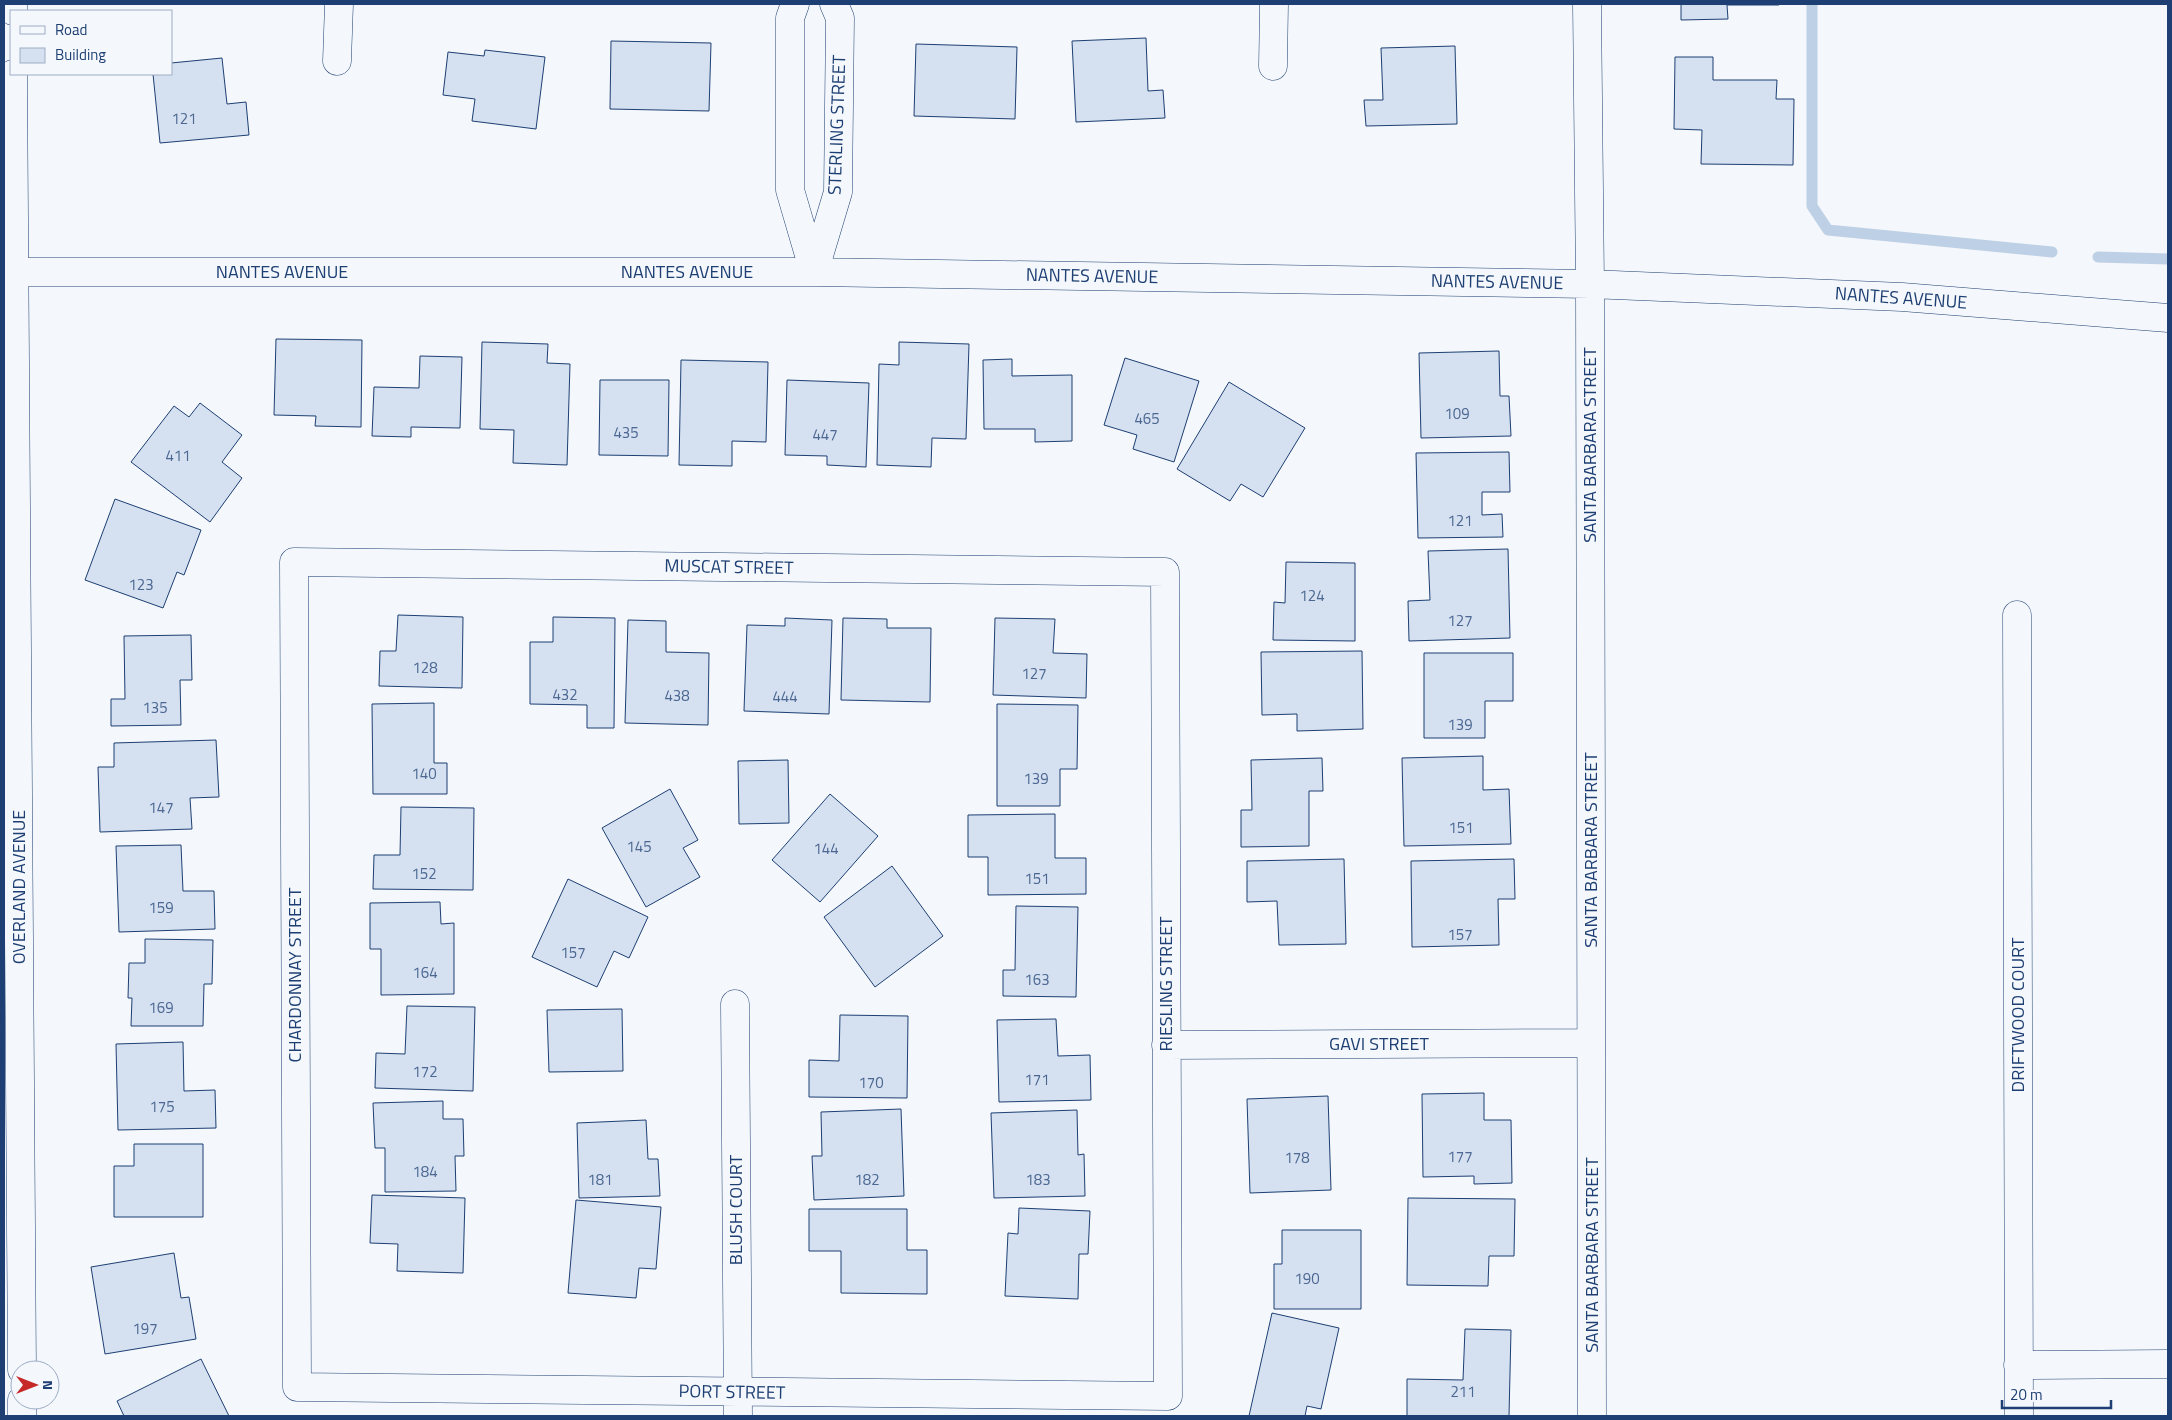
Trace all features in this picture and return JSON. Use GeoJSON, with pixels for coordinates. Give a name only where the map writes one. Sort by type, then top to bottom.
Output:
{"type":"FeatureCollection","features":[{"type":"Feature","properties":{"kind":"street"},"geometry":{"type":"LineString","coordinates":[[337,61],[339,4]]}},
{"type":"Feature","properties":{"kind":"street"},"geometry":{"type":"LineString","coordinates":[[795,4],[790,18],[790,190],[814,272]]}},
{"type":"Feature","properties":{"kind":"street","name":"STERLING STREET"},"geometry":{"type":"LineString","coordinates":[[814,272],[838,192],[840,18],[834,4]]}},
{"type":"Feature","properties":{"kind":"street"},"geometry":{"type":"LineString","coordinates":[[1273,66],[1274,4]]}},
{"type":"Feature","properties":{"kind":"street","name":"SANTA BARBARA STREET"},"geometry":{"type":"LineString","coordinates":[[1587,4],[1590,284],[1592,1416]]}},
{"type":"Feature","properties":{"kind":"street","name":"OVERLAND AVENUE"},"geometry":{"type":"LineString","coordinates":[[13,75],[12,960],[22,1360]]}},
{"type":"Feature","properties":{"kind":"street","name":"NANTES AVENUE"},"geometry":{"type":"LineString","coordinates":[[14,272],[814,272],[1590,284],[1902,297],[2168,318]]}},
{"type":"Feature","properties":{"kind":"street","name":"MUSCAT STREET"},"geometry":{"type":"LineString","coordinates":[[294,562],[1164,572]]}},
{"type":"Feature","properties":{"kind":"street","name":"CHARDONNAY STREET"},"geometry":{"type":"LineString","coordinates":[[294,562],[297,1388]]}},
{"type":"Feature","properties":{"kind":"street","name":"RIESLING STREET"},"geometry":{"type":"LineString","coordinates":[[1164,572],[1168,1396]]}},
{"type":"Feature","properties":{"kind":"street","name":"DRIFTWOOD COURT"},"geometry":{"type":"LineString","coordinates":[[2017,615],[2019,1416]]}},
{"type":"Feature","properties":{"kind":"street","name":"BLUSH COURT"},"geometry":{"type":"LineString","coordinates":[[735,1004],[739,1404]]}},
{"type":"Feature","properties":{"kind":"street","name":"GAVI STREET"},"geometry":{"type":"LineString","coordinates":[[1166,1045],[1591,1043]]}},
{"type":"Feature","properties":{"kind":"street"},"geometry":{"type":"LineString","coordinates":[[2018,1365],[2168,1364]]}},
{"type":"Feature","properties":{"kind":"street","name":"PORT STREET"},"geometry":{"type":"LineString","coordinates":[[297,1388],[739,1404],[1168,1396]]}},
{"type":"Feature","properties":{"kind":"building"},"geometry":{"type":"Polygon","coordinates":[[[1681,4],[1779,5],[1727,5],[1728,19],[1681,20],[1681,4]]]}},
{"type":"Feature","properties":{"kind":"building"},"geometry":{"type":"Polygon","coordinates":[[[1146,38],[1148,91],[1163,90],[1165,118],[1076,122],[1072,41],[1146,38]]]}},
{"type":"Feature","properties":{"kind":"building"},"geometry":{"type":"Polygon","coordinates":[[[611,41],[711,43],[709,111],[610,109],[611,41]]]}},
{"type":"Feature","properties":{"kind":"building"},"geometry":{"type":"Polygon","coordinates":[[[916,44],[1017,47],[1015,119],[914,116],[916,44]]]}},
{"type":"Feature","properties":{"kind":"building"},"geometry":{"type":"Polygon","coordinates":[[[1455,46],[1457,124],[1366,126],[1364,100],[1383,100],[1381,48],[1455,46]]]}},
{"type":"Feature","properties":{"kind":"building"},"geometry":{"type":"Polygon","coordinates":[[[485,50],[545,57],[536,129],[472,121],[475,99],[443,95],[448,52],[484,56],[485,50]]]}},
{"type":"Feature","properties":{"kind":"building"},"geometry":{"type":"Polygon","coordinates":[[[1675,57],[1713,57],[1713,80],[1777,80],[1776,99],[1794,99],[1793,165],[1701,164],[1702,130],[1674,129],[1675,57]]]}},
{"type":"Feature","properties":{"kind":"building"},"geometry":{"type":"Polygon","coordinates":[[[222,58],[227,104],[246,102],[249,135],[160,143],[153,75],[172,75],[172,63],[222,58]]]}},
{"type":"Feature","properties":{"kind":"building"},"geometry":{"type":"Polygon","coordinates":[[[276,339],[362,340],[361,427],[315,426],[316,416],[274,415],[276,339]]]}},
{"type":"Feature","properties":{"kind":"building"},"geometry":{"type":"Polygon","coordinates":[[[482,342],[548,344],[547,363],[570,364],[567,465],[513,463],[514,430],[480,429],[482,342]]]}},
{"type":"Feature","properties":{"kind":"building"},"geometry":{"type":"Polygon","coordinates":[[[899,342],[969,344],[966,439],[932,438],[931,467],[877,465],[879,364],[899,365],[899,342]]]}},
{"type":"Feature","properties":{"kind":"building"},"geometry":{"type":"Polygon","coordinates":[[[1499,351],[1500,396],[1509,396],[1511,436],[1421,438],[1419,353],[1499,351]]]}},
{"type":"Feature","properties":{"kind":"building"},"geometry":{"type":"Polygon","coordinates":[[[420,356],[462,357],[460,428],[411,427],[411,437],[372,436],[374,387],[419,388],[420,356]]]}},
{"type":"Feature","properties":{"kind":"building"},"geometry":{"type":"Polygon","coordinates":[[[1125,358],[1199,381],[1174,462],[1133,449],[1137,435],[1104,425],[1125,358]]]}},
{"type":"Feature","properties":{"kind":"building"},"geometry":{"type":"Polygon","coordinates":[[[1012,359],[1012,376],[1072,375],[1072,441],[1035,442],[1035,429],[984,429],[983,360],[1012,359]]]}},
{"type":"Feature","properties":{"kind":"building"},"geometry":{"type":"Polygon","coordinates":[[[681,360],[768,362],[766,442],[732,441],[732,466],[679,465],[681,360]]]}},
{"type":"Feature","properties":{"kind":"building"},"geometry":{"type":"Polygon","coordinates":[[[600,380],[669,380],[668,456],[599,455],[600,380]]]}},
{"type":"Feature","properties":{"kind":"building"},"geometry":{"type":"Polygon","coordinates":[[[787,380],[869,383],[866,467],[827,465],[827,456],[785,455],[787,380]]]}},
{"type":"Feature","properties":{"kind":"building"},"geometry":{"type":"Polygon","coordinates":[[[1229,382],[1305,428],[1263,497],[1241,484],[1230,501],[1177,469],[1229,382]]]}},
{"type":"Feature","properties":{"kind":"building"},"geometry":{"type":"Polygon","coordinates":[[[200,403],[242,435],[222,462],[242,478],[210,522],[131,462],[174,406],[189,417],[200,403]]]}},
{"type":"Feature","properties":{"kind":"building"},"geometry":{"type":"Polygon","coordinates":[[[1509,452],[1510,492],[1482,492],[1482,515],[1502,514],[1503,537],[1418,538],[1416,453],[1509,452]]]}},
{"type":"Feature","properties":{"kind":"building"},"geometry":{"type":"Polygon","coordinates":[[[115,499],[201,530],[184,575],[177,572],[163,608],[85,580],[115,499]]]}},
{"type":"Feature","properties":{"kind":"building"},"geometry":{"type":"Polygon","coordinates":[[[1508,549],[1510,638],[1409,641],[1408,601],[1430,600],[1428,551],[1508,549]]]}},
{"type":"Feature","properties":{"kind":"building"},"geometry":{"type":"Polygon","coordinates":[[[1286,562],[1355,563],[1355,641],[1273,640],[1274,602],[1285,603],[1286,562]]]}},
{"type":"Feature","properties":{"kind":"building"},"geometry":{"type":"Polygon","coordinates":[[[398,615],[463,617],[462,688],[379,686],[380,651],[396,651],[398,615]]]}},
{"type":"Feature","properties":{"kind":"building"},"geometry":{"type":"Polygon","coordinates":[[[553,617],[615,618],[614,728],[587,728],[587,705],[530,704],[530,642],[553,642],[553,617]]]}},
{"type":"Feature","properties":{"kind":"building"},"geometry":{"type":"Polygon","coordinates":[[[785,618],[832,620],[829,714],[744,711],[747,625],[785,626],[785,618]]]}},
{"type":"Feature","properties":{"kind":"building"},"geometry":{"type":"Polygon","coordinates":[[[843,618],[887,619],[887,628],[931,628],[930,702],[841,700],[843,618]]]}},
{"type":"Feature","properties":{"kind":"building"},"geometry":{"type":"Polygon","coordinates":[[[995,618],[1055,619],[1053,653],[1087,654],[1086,698],[993,695],[995,618]]]}},
{"type":"Feature","properties":{"kind":"building"},"geometry":{"type":"Polygon","coordinates":[[[628,620],[666,621],[666,652],[709,653],[708,725],[625,723],[628,620]]]}},
{"type":"Feature","properties":{"kind":"building"},"geometry":{"type":"Polygon","coordinates":[[[191,635],[192,680],[180,680],[181,725],[111,726],[111,699],[125,699],[124,636],[191,635]]]}},
{"type":"Feature","properties":{"kind":"building"},"geometry":{"type":"Polygon","coordinates":[[[1362,651],[1363,729],[1297,731],[1297,714],[1262,715],[1261,652],[1362,651]]]}},
{"type":"Feature","properties":{"kind":"building"},"geometry":{"type":"Polygon","coordinates":[[[1424,653],[1513,653],[1513,701],[1485,701],[1485,738],[1424,738],[1424,653]]]}},
{"type":"Feature","properties":{"kind":"building"},"geometry":{"type":"Polygon","coordinates":[[[434,703],[434,763],[447,763],[447,794],[373,794],[372,704],[434,703]]]}},
{"type":"Feature","properties":{"kind":"building"},"geometry":{"type":"Polygon","coordinates":[[[997,704],[1078,705],[1077,769],[1060,769],[1060,806],[997,806],[997,704]]]}},
{"type":"Feature","properties":{"kind":"building"},"geometry":{"type":"Polygon","coordinates":[[[216,740],[219,797],[190,798],[192,829],[100,832],[98,767],[114,767],[114,743],[216,740]]]}},
{"type":"Feature","properties":{"kind":"building"},"geometry":{"type":"Polygon","coordinates":[[[1483,756],[1483,790],[1509,789],[1511,844],[1404,846],[1402,758],[1483,756]]]}},
{"type":"Feature","properties":{"kind":"building"},"geometry":{"type":"Polygon","coordinates":[[[1322,758],[1323,791],[1309,791],[1309,846],[1241,847],[1241,810],[1252,810],[1251,760],[1322,758]]]}},
{"type":"Feature","properties":{"kind":"building"},"geometry":{"type":"Polygon","coordinates":[[[788,760],[789,823],[739,824],[738,761],[788,760]]]}},
{"type":"Feature","properties":{"kind":"building"},"geometry":{"type":"Polygon","coordinates":[[[670,789],[698,840],[683,848],[700,877],[646,907],[602,828],[670,789]]]}},
{"type":"Feature","properties":{"kind":"building"},"geometry":{"type":"Polygon","coordinates":[[[830,794],[878,836],[820,902],[772,860],[830,794]]]}},
{"type":"Feature","properties":{"kind":"building"},"geometry":{"type":"Polygon","coordinates":[[[401,807],[474,808],[473,890],[373,889],[374,855],[400,855],[401,807]]]}},
{"type":"Feature","properties":{"kind":"building"},"geometry":{"type":"Polygon","coordinates":[[[1055,814],[1055,858],[1086,858],[1086,894],[988,895],[988,857],[968,857],[968,815],[1055,814]]]}},
{"type":"Feature","properties":{"kind":"building"},"geometry":{"type":"Polygon","coordinates":[[[181,845],[183,891],[214,891],[215,929],[119,932],[116,846],[181,845]]]}},
{"type":"Feature","properties":{"kind":"building"},"geometry":{"type":"Polygon","coordinates":[[[1344,859],[1346,944],[1279,945],[1277,901],[1247,902],[1247,861],[1344,859]]]}},
{"type":"Feature","properties":{"kind":"building"},"geometry":{"type":"Polygon","coordinates":[[[1514,859],[1515,899],[1498,899],[1499,945],[1412,947],[1411,861],[1514,859]]]}},
{"type":"Feature","properties":{"kind":"building"},"geometry":{"type":"Polygon","coordinates":[[[892,866],[943,936],[875,987],[824,917],[892,866]]]}},
{"type":"Feature","properties":{"kind":"building"},"geometry":{"type":"Polygon","coordinates":[[[568,879],[648,917],[629,958],[614,951],[597,987],[532,957],[568,879]]]}},
{"type":"Feature","properties":{"kind":"building"},"geometry":{"type":"Polygon","coordinates":[[[440,902],[441,924],[454,923],[454,994],[381,995],[381,949],[370,949],[370,903],[440,902]]]}},
{"type":"Feature","properties":{"kind":"building"},"geometry":{"type":"Polygon","coordinates":[[[1016,906],[1078,907],[1076,997],[1003,996],[1003,970],[1015,970],[1016,906]]]}},
{"type":"Feature","properties":{"kind":"building"},"geometry":{"type":"Polygon","coordinates":[[[145,939],[213,940],[212,984],[204,984],[203,1026],[131,1026],[132,998],[128,998],[129,963],[145,963],[145,939]]]}},
{"type":"Feature","properties":{"kind":"building"},"geometry":{"type":"Polygon","coordinates":[[[407,1006],[475,1007],[473,1091],[375,1088],[376,1053],[405,1054],[407,1006]]]}},
{"type":"Feature","properties":{"kind":"building"},"geometry":{"type":"Polygon","coordinates":[[[622,1009],[623,1071],[549,1072],[547,1010],[622,1009]]]}},
{"type":"Feature","properties":{"kind":"building"},"geometry":{"type":"Polygon","coordinates":[[[840,1015],[908,1016],[907,1098],[809,1097],[809,1060],[839,1061],[840,1015]]]}},
{"type":"Feature","properties":{"kind":"building"},"geometry":{"type":"Polygon","coordinates":[[[1056,1019],[1058,1056],[1090,1055],[1091,1100],[999,1102],[997,1020],[1056,1019]]]}},
{"type":"Feature","properties":{"kind":"building"},"geometry":{"type":"Polygon","coordinates":[[[183,1042],[184,1091],[215,1090],[216,1128],[118,1130],[116,1044],[183,1042]]]}},
{"type":"Feature","properties":{"kind":"building"},"geometry":{"type":"Polygon","coordinates":[[[1484,1093],[1484,1120],[1511,1120],[1512,1183],[1474,1184],[1474,1176],[1423,1177],[1422,1094],[1484,1093]]]}},
{"type":"Feature","properties":{"kind":"building"},"geometry":{"type":"Polygon","coordinates":[[[1328,1096],[1331,1190],[1250,1193],[1247,1099],[1328,1096]]]}},
{"type":"Feature","properties":{"kind":"building"},"geometry":{"type":"Polygon","coordinates":[[[443,1101],[443,1119],[463,1119],[464,1156],[455,1156],[456,1191],[385,1192],[385,1148],[375,1148],[373,1103],[443,1101]]]}},
{"type":"Feature","properties":{"kind":"building"},"geometry":{"type":"Polygon","coordinates":[[[901,1109],[904,1196],[814,1200],[812,1156],[822,1156],[821,1112],[901,1109]]]}},
{"type":"Feature","properties":{"kind":"building"},"geometry":{"type":"Polygon","coordinates":[[[1077,1110],[1078,1155],[1084,1154],[1085,1196],[994,1198],[991,1113],[1077,1110]]]}},
{"type":"Feature","properties":{"kind":"building"},"geometry":{"type":"Polygon","coordinates":[[[646,1120],[648,1159],[658,1159],[660,1196],[579,1198],[577,1123],[646,1120]]]}},
{"type":"Feature","properties":{"kind":"building"},"geometry":{"type":"Polygon","coordinates":[[[134,1144],[203,1144],[203,1217],[114,1217],[114,1166],[134,1166],[134,1144]]]}},
{"type":"Feature","properties":{"kind":"building"},"geometry":{"type":"Polygon","coordinates":[[[372,1195],[465,1198],[463,1273],[397,1271],[398,1244],[370,1243],[372,1195]]]}},
{"type":"Feature","properties":{"kind":"building"},"geometry":{"type":"Polygon","coordinates":[[[1408,1198],[1515,1199],[1514,1256],[1489,1256],[1488,1286],[1407,1285],[1408,1198]]]}},
{"type":"Feature","properties":{"kind":"building"},"geometry":{"type":"Polygon","coordinates":[[[576,1200],[661,1207],[656,1269],[639,1268],[636,1298],[568,1293],[576,1200]]]}},
{"type":"Feature","properties":{"kind":"building"},"geometry":{"type":"Polygon","coordinates":[[[1019,1208],[1090,1211],[1088,1254],[1079,1254],[1078,1299],[1005,1296],[1008,1233],[1018,1234],[1019,1208]]]}},
{"type":"Feature","properties":{"kind":"building"},"geometry":{"type":"Polygon","coordinates":[[[809,1209],[907,1209],[907,1250],[927,1250],[927,1294],[841,1293],[841,1251],[809,1251],[809,1209]]]}},
{"type":"Feature","properties":{"kind":"building"},"geometry":{"type":"Polygon","coordinates":[[[1282,1230],[1361,1230],[1361,1309],[1274,1309],[1274,1264],[1282,1264],[1282,1230]]]}},
{"type":"Feature","properties":{"kind":"building"},"geometry":{"type":"Polygon","coordinates":[[[174,1253],[181,1298],[189,1297],[196,1339],[105,1354],[91,1267],[174,1253]]]}},
{"type":"Feature","properties":{"kind":"building"},"geometry":{"type":"Polygon","coordinates":[[[1272,1313],[1339,1328],[1321,1409],[1307,1406],[1305,1416],[1249,1416],[1272,1313]]]}},
{"type":"Feature","properties":{"kind":"building"},"geometry":{"type":"Polygon","coordinates":[[[1465,1329],[1511,1330],[1509,1416],[1407,1416],[1407,1379],[1463,1380],[1465,1329]]]}},
{"type":"Feature","properties":{"kind":"building"},"geometry":{"type":"Polygon","coordinates":[[[201,1359],[229,1416],[124,1416],[117,1401],[201,1359]]]}},
{"type":"Feature","properties":{"kind":"waterway"},"geometry":{"type":"LineString","coordinates":[[1812,4],[1812,206],[1828,230],[2052,252]]}},
{"type":"Feature","properties":{"kind":"waterway"},"geometry":{"type":"LineString","coordinates":[[2098,257],[2168,259]]}}]}
